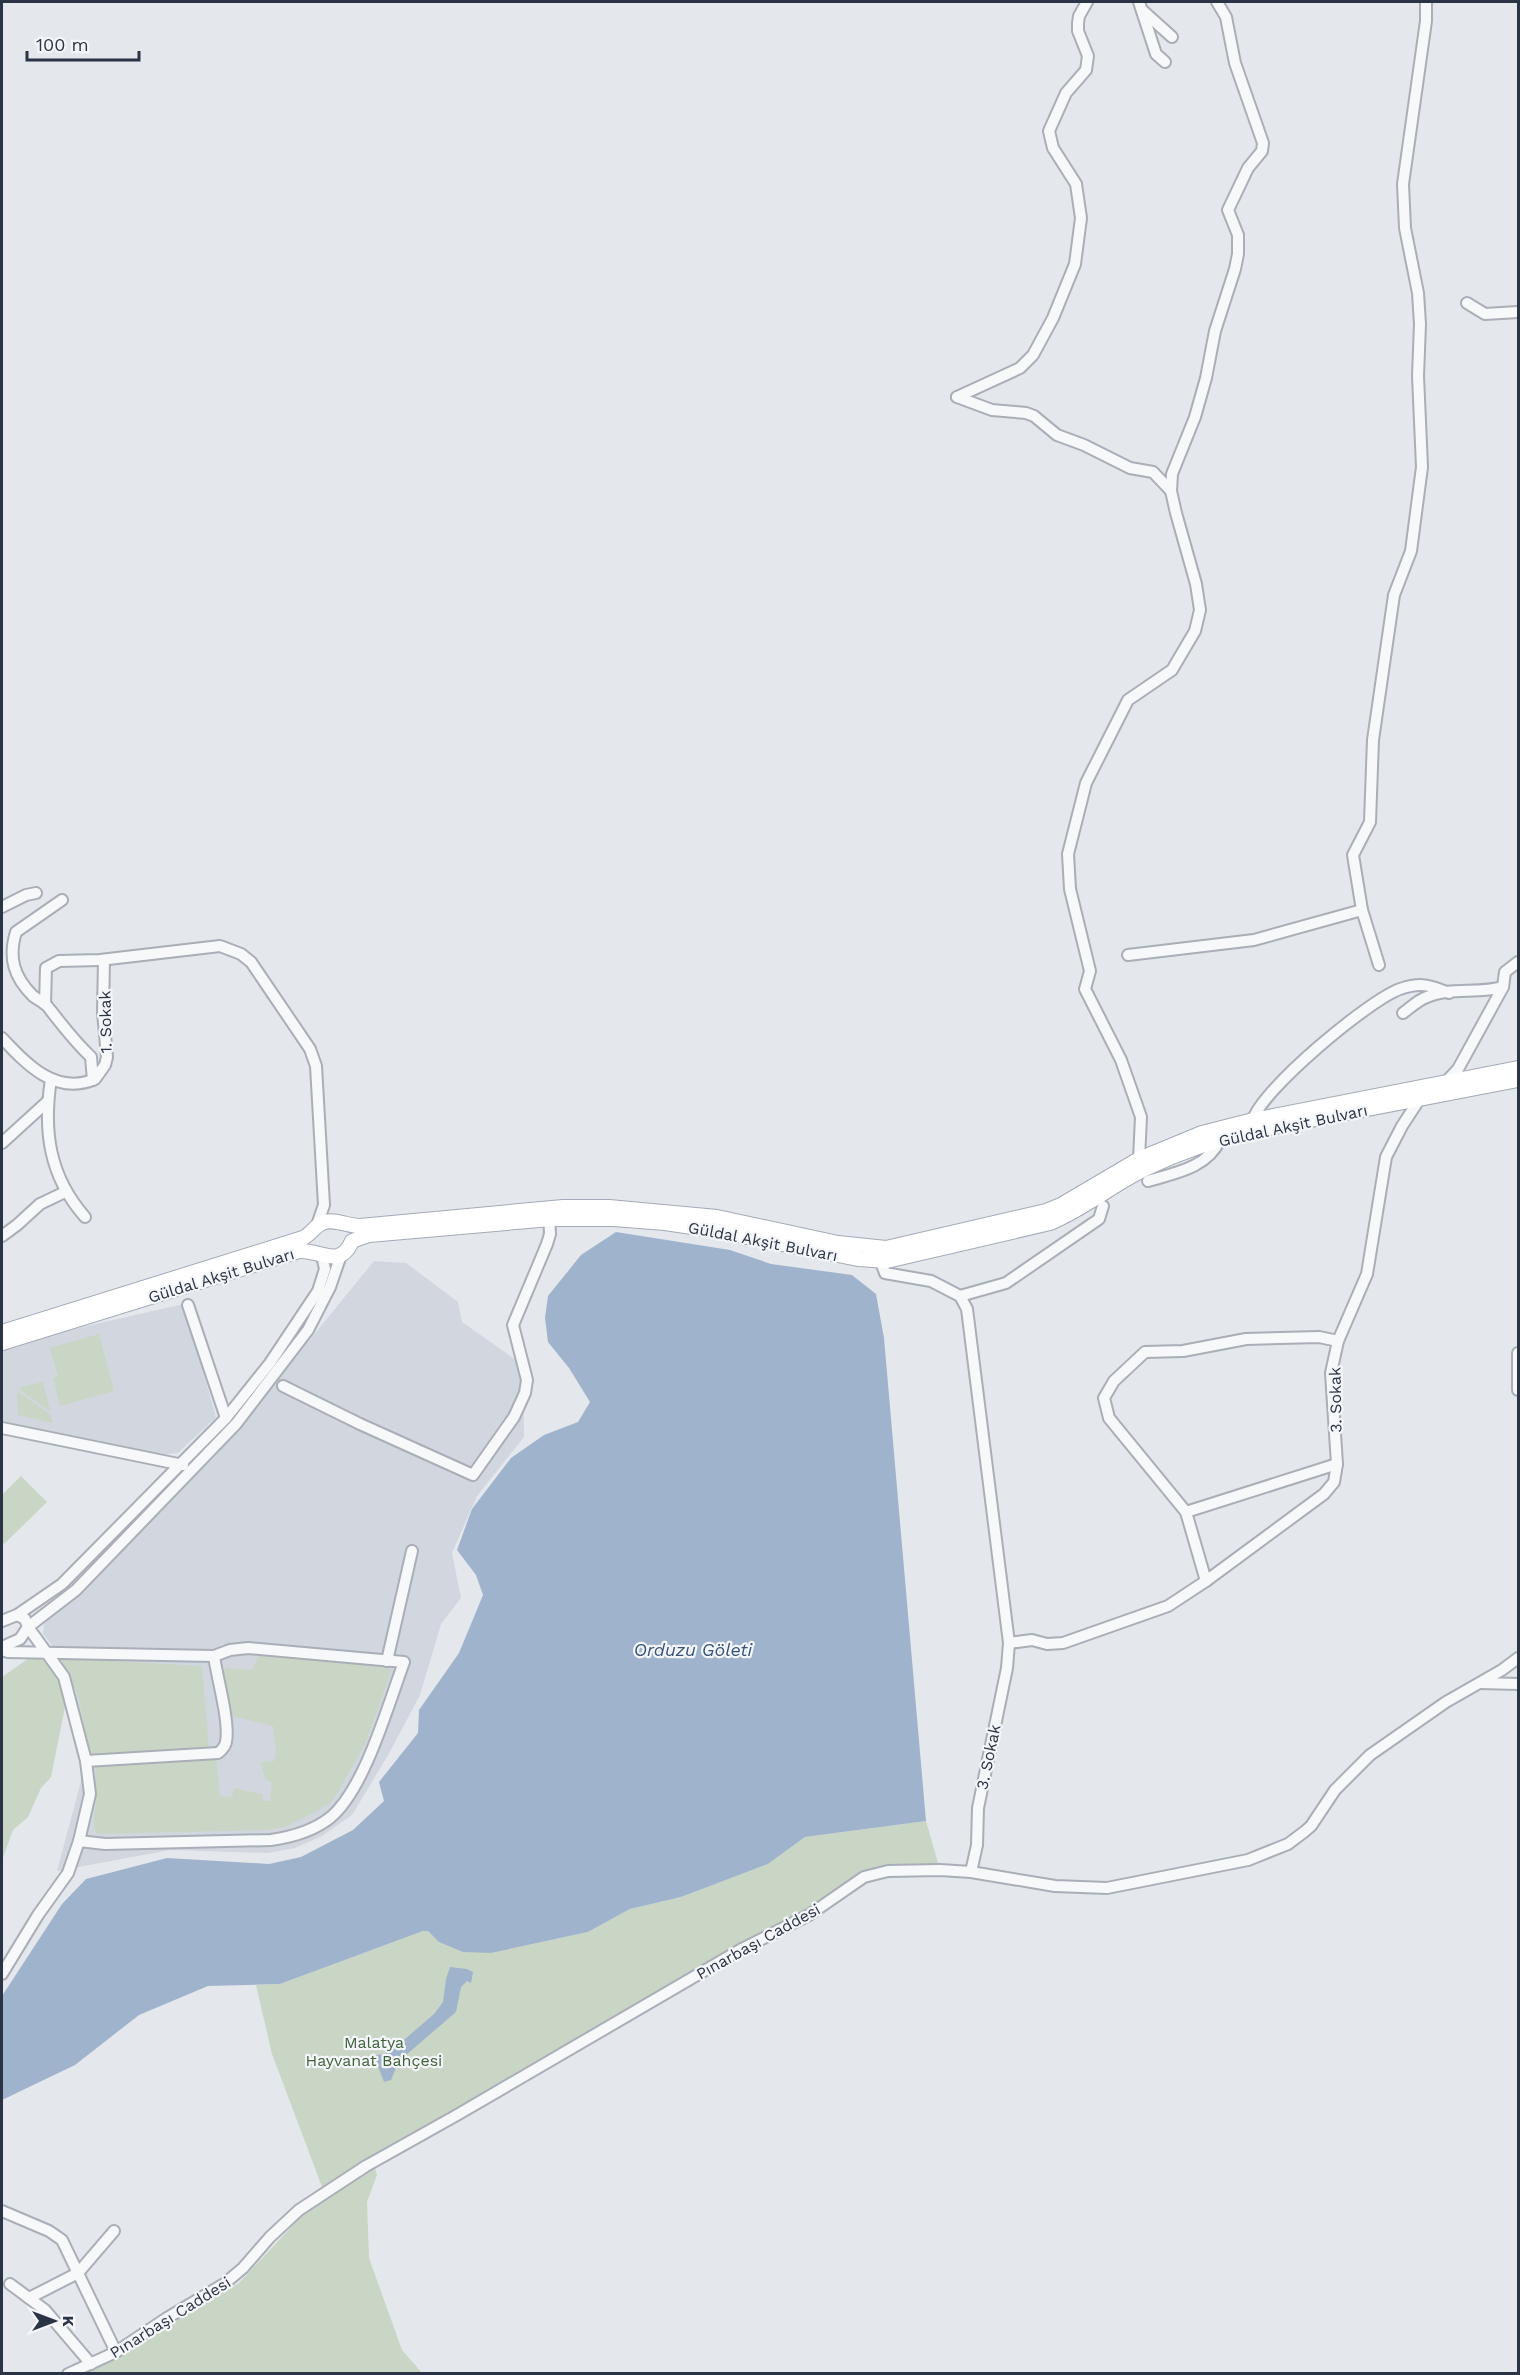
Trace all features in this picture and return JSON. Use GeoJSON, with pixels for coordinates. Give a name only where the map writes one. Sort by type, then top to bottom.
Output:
{"type":"FeatureCollection","features":[{"type":"Feature","properties":{"kind":"main road","name":"Güldal Akşit Bulvarı"},"geometry":{"type":"LineString","coordinates":[[2,1332],[292,1241],[330,1221],[344,1224],[550,1213],[664,1222],[858,1259],[878,1254],[887,1261],[1050,1223],[1068,1216],[1202,1133],[1253,1120],[1518,1068]]}},
{"type":"Feature","properties":{"kind":"main road","name":"Güldal Akşit Bulvarı"},"geometry":{"type":"LineString","coordinates":[[1143,1170],[1220,1140],[1254,1131],[1518,1080]]}},
{"type":"Feature","properties":{"kind":"main road","name":"Güldal Akşit Bulvarı"},"geometry":{"type":"LineString","coordinates":[[352,1241],[369,1235],[550,1213]]}},
{"type":"Feature","properties":{"kind":"main road"},"geometry":{"type":"LineString","coordinates":[[341,1255],[352,1241]]}},
{"type":"Feature","properties":{"kind":"main road","name":"Güldal Akşit Bulvarı"},"geometry":{"type":"LineString","coordinates":[[2,1343],[299,1251],[329,1258],[341,1255]]}},
{"type":"Feature","properties":{"kind":"street"},"geometry":{"type":"LineString","coordinates":[[1087,2],[1079,16],[1078,23],[1078,31],[1088,56],[1086,70],[1066,93],[1049,131],[1053,148],[1076,184],[1081,218],[1075,264],[1053,318],[1033,355],[1013,372],[957,397],[992,410],[1026,413],[1034,416],[1057,435],[1084,445],[1130,468],[1153,472],[1171,491]]}},
{"type":"Feature","properties":{"kind":"street"},"geometry":{"type":"LineString","coordinates":[[1143,1170],[1141,1117],[1122,1060],[1084,989],[1090,971],[1070,890],[1068,854],[1086,783],[1128,700],[1172,670],[1195,631],[1200,610],[1197,590],[1171,491],[1172,474],[1195,417],[1206,378],[1215,331],[1237,262],[1238,236],[1228,210],[1248,168],[1262,151],[1263,143],[1235,63],[1226,17],[1217,2]]}},
{"type":"Feature","properties":{"kind":"street"},"geometry":{"type":"LineString","coordinates":[[1379,965],[1362,910],[1353,855],[1370,822],[1373,740],[1394,595],[1411,551],[1422,467],[1418,376],[1420,324],[1418,293],[1406,228],[1403,184],[1426,21],[1426,2]]}},
{"type":"Feature","properties":{"kind":"street"},"geometry":{"type":"LineString","coordinates":[[1139,5],[1172,37]]}},
{"type":"Feature","properties":{"kind":"street"},"geometry":{"type":"LineString","coordinates":[[1139,5],[1156,54],[1165,62]]}},
{"type":"Feature","properties":{"kind":"street"},"geometry":{"type":"LineString","coordinates":[[1467,303],[1485,314],[1518,312]]}},
{"type":"Feature","properties":{"kind":"street"},"geometry":{"type":"LineString","coordinates":[[2,907],[26,895],[36,893]]}},
{"type":"Feature","properties":{"kind":"street"},"geometry":{"type":"LineString","coordinates":[[2,1038],[21,1058],[51,1079],[71,1085],[93,1080],[91,1057],[71,1040],[45,1004],[34,997],[14,970],[11,959],[16,932],[62,900]]}},
{"type":"Feature","properties":{"kind":"street"},"geometry":{"type":"LineString","coordinates":[[1128,955],[1254,940],[1362,910]]}},
{"type":"Feature","properties":{"kind":"street"},"geometry":{"type":"LineString","coordinates":[[2,1621],[17,1615],[62,1584],[226,1418],[270,1363],[318,1291],[325,1269],[319,1254],[315,1229],[324,1205],[316,1066],[310,1049],[251,962],[241,954],[220,946],[104,960],[59,961],[46,968],[45,1004]]}},
{"type":"Feature","properties":{"kind":"street","name":"1. Sokak"},"geometry":{"type":"LineString","coordinates":[[93,1080],[105,1065],[106,1056],[103,1012],[104,960]]}},
{"type":"Feature","properties":{"kind":"street","name":"3. Sokak"},"geometry":{"type":"LineString","coordinates":[[1009,1643],[1032,1640],[1055,1644],[1071,1641],[1168,1606],[1206,1581],[1324,1494],[1334,1482],[1338,1464],[1331,1373],[1338,1341],[1367,1274],[1386,1157],[1419,1100],[1445,1083],[1458,1068],[1503,987],[1505,972],[1518,962]]}},
{"type":"Feature","properties":{"kind":"street"},"geometry":{"type":"LineString","coordinates":[[1253,1120],[1256,1110],[1291,1072],[1363,1011],[1399,990],[1426,984],[1449,993]]}},
{"type":"Feature","properties":{"kind":"street"},"geometry":{"type":"LineString","coordinates":[[1403,1013],[1427,996],[1487,992],[1503,987]]}},
{"type":"Feature","properties":{"kind":"street"},"geometry":{"type":"LineString","coordinates":[[51,1079],[47,1102],[48,1136],[65,1191],[85,1217]]}},
{"type":"Feature","properties":{"kind":"street"},"geometry":{"type":"LineString","coordinates":[[2,1143],[47,1102]]}},
{"type":"Feature","properties":{"kind":"street"},"geometry":{"type":"LineString","coordinates":[[2,1236],[40,1204],[65,1191]]}},
{"type":"Feature","properties":{"kind":"street"},"geometry":{"type":"LineString","coordinates":[[324,1205],[330,1214],[344,1224],[352,1241]]}},
{"type":"Feature","properties":{"kind":"street"},"geometry":{"type":"LineString","coordinates":[[878,1254],[885,1273],[931,1281],[960,1296],[1006,1283],[1099,1219],[1102,1206]]}},
{"type":"Feature","properties":{"kind":"street"},"geometry":{"type":"LineString","coordinates":[[284,1386],[360,1424],[473,1475],[514,1417],[525,1393],[527,1380],[513,1325],[547,1244],[550,1213]]}},
{"type":"Feature","properties":{"kind":"street"},"geometry":{"type":"LineString","coordinates":[[2,1649],[20,1639],[28,1627],[76,1590],[236,1425],[308,1330],[330,1287],[341,1255]]}},
{"type":"Feature","properties":{"kind":"street","name":"3. Sokak"},"geometry":{"type":"LineString","coordinates":[[960,1296],[967,1309],[1009,1643],[1007,1668],[978,1808],[977,1845],[971,1872]]}},
{"type":"Feature","properties":{"kind":"street"},"geometry":{"type":"LineString","coordinates":[[188,1305],[226,1418]]}},
{"type":"Feature","properties":{"kind":"street"},"geometry":{"type":"LineString","coordinates":[[1206,1581],[1186,1512],[1109,1418],[1104,1398],[1114,1381],[1145,1352],[1183,1351],[1246,1339],[1319,1336],[1338,1341]]}},
{"type":"Feature","properties":{"kind":"street"},"geometry":{"type":"LineString","coordinates":[[1518,1353],[1518,1390]]}},
{"type":"Feature","properties":{"kind":"street"},"geometry":{"type":"LineString","coordinates":[[2,1428],[196,1468]]}},
{"type":"Feature","properties":{"kind":"street"},"geometry":{"type":"LineString","coordinates":[[1186,1512],[1338,1464]]}},
{"type":"Feature","properties":{"kind":"street"},"geometry":{"type":"LineString","coordinates":[[387,1661],[412,1551]]}},
{"type":"Feature","properties":{"kind":"street"},"geometry":{"type":"LineString","coordinates":[[2,1974],[38,1915],[68,1873],[80,1841],[90,1794],[86,1761],[67,1685],[25,1619],[17,1615]]}},
{"type":"Feature","properties":{"kind":"street"},"geometry":{"type":"LineString","coordinates":[[2,1649],[8,1652],[49,1654],[214,1656],[230,1650],[248,1648],[404,1662],[370,1752],[353,1788],[340,1809],[320,1825],[271,1840],[105,1844],[80,1841]]}},
{"type":"Feature","properties":{"kind":"street"},"geometry":{"type":"LineString","coordinates":[[86,1761],[218,1753],[223,1749],[226,1743],[226,1728],[214,1656]]}},
{"type":"Feature","properties":{"kind":"street","name":"Pınarbaşı Caddesi"},"geometry":{"type":"LineString","coordinates":[[68,2373],[116,2352],[229,2281],[285,2222],[326,2191],[740,1950],[809,1915],[855,1881],[888,1872],[940,1870],[971,1872],[1055,1886],[1107,1888],[1248,1860],[1288,1844],[1311,1826],[1335,1790],[1370,1755],[1446,1702],[1518,1658]]}},
{"type":"Feature","properties":{"kind":"street"},"geometry":{"type":"LineString","coordinates":[[1479,1683],[1518,1684]]}},
{"type":"Feature","properties":{"kind":"street"},"geometry":{"type":"LineString","coordinates":[[2,2211],[55,2234],[65,2245],[116,2352]]}},
{"type":"Feature","properties":{"kind":"street"},"geometry":{"type":"LineString","coordinates":[[29,2298],[78,2273],[114,2231]]}},
{"type":"Feature","properties":{"kind":"street"},"geometry":{"type":"LineString","coordinates":[[10,2284],[45,2310],[91,2364]]}},
{"type":"Feature","properties":{"kind":"shaded area"},"geometry":{"type":"Polygon","coordinates":[[[374,1261],[406,1263],[458,1302],[462,1322],[523,1365],[524,1437],[477,1496],[452,1553],[461,1598],[441,1624],[420,1695],[387,1757],[352,1815],[322,1836],[295,1848],[268,1853],[170,1850],[57,1871],[83,1774],[74,1673],[43,1634],[44,1624],[215,1456],[374,1261]]]}},
{"type":"Feature","properties":{"kind":"shaded area"},"geometry":{"type":"Polygon","coordinates":[[[184,1304],[216,1417],[178,1453],[159,1455],[2,1421],[2,1345],[184,1304]]]}},
{"type":"Feature","properties":{"kind":"green space"},"geometry":{"type":"Polygon","coordinates":[[[99,1334],[114,1391],[60,1406],[53,1378],[58,1376],[50,1348],[99,1334]]]}},
{"type":"Feature","properties":{"kind":"green space"},"geometry":{"type":"Polygon","coordinates":[[[43,1382],[50,1411],[20,1390],[20,1387],[43,1382]]]}},
{"type":"Feature","properties":{"kind":"green space"},"geometry":{"type":"Polygon","coordinates":[[[18,1392],[50,1414],[53,1423],[18,1415],[18,1392]]]}},
{"type":"Feature","properties":{"kind":"green space"},"geometry":{"type":"Polygon","coordinates":[[[21,1476],[47,1502],[4,1544],[2,1541],[2,1495],[21,1476]]]}},
{"type":"Feature","properties":{"kind":"green space"},"geometry":{"type":"Polygon","coordinates":[[[260,1653],[336,1659],[392,1669],[366,1742],[330,1803],[287,1826],[268,1830],[97,1834],[94,1829],[96,1768],[110,1760],[216,1758],[220,1796],[232,1797],[234,1788],[262,1794],[263,1801],[270,1801],[272,1783],[265,1779],[261,1762],[274,1761],[276,1753],[273,1726],[232,1716],[225,1708],[219,1682],[226,1668],[252,1670],[260,1653]]]}},
{"type":"Feature","properties":{"kind":"green space"},"geometry":{"type":"Polygon","coordinates":[[[32,1656],[43,1660],[54,1670],[61,1680],[66,1702],[51,1777],[41,1788],[28,1817],[13,1830],[2,1860],[2,1677],[32,1656]]]}},
{"type":"Feature","properties":{"kind":"green space"},"geometry":{"type":"Polygon","coordinates":[[[60,1658],[202,1666],[209,1749],[90,1755],[79,1699],[60,1658]]]}},
{"type":"Feature","properties":{"kind":"green space","name":"Malatya Hayvanat Bahçesi"},"geometry":{"type":"Polygon","coordinates":[[[926,1821],[940,1870],[873,1874],[829,1902],[324,2192],[272,2054],[256,1985],[280,1984],[423,1931],[428,1931],[439,1942],[491,1953],[588,1932],[630,1909],[681,1897],[768,1864],[805,1837],[926,1821]]]}},
{"type":"Feature","properties":{"kind":"green space"},"geometry":{"type":"Polygon","coordinates":[[[375,2168],[377,2175],[367,2202],[369,2258],[402,2350],[422,2373],[80,2374],[107,2362],[239,2283],[308,2209],[375,2168]]]}},
{"type":"Feature","properties":{"kind":"water","name":"Orduzu Göleti"},"geometry":{"type":"Polygon","coordinates":[[[616,1232],[730,1250],[771,1264],[852,1275],[876,1294],[884,1338],[926,1821],[805,1837],[768,1864],[681,1897],[630,1909],[588,1932],[491,1953],[463,1952],[439,1942],[428,1931],[423,1931],[280,1984],[208,1986],[139,2015],[75,2065],[2,2100],[2,1996],[62,1904],[86,1879],[167,1858],[269,1864],[301,1857],[353,1830],[384,1801],[379,1782],[418,1733],[419,1710],[459,1653],[483,1595],[476,1575],[457,1550],[472,1509],[511,1458],[544,1435],[578,1422],[590,1402],[569,1368],[548,1342],[545,1318],[548,1296],[581,1255],[616,1232]]]}},
{"type":"Feature","properties":{"kind":"water"},"geometry":{"type":"Polygon","coordinates":[[[450,1967],[473,1972],[471,1983],[467,1981],[461,1987],[456,2012],[399,2061],[391,2080],[384,2082],[374,2056],[390,2052],[434,2014],[443,2002],[450,1967]]]}}]}
